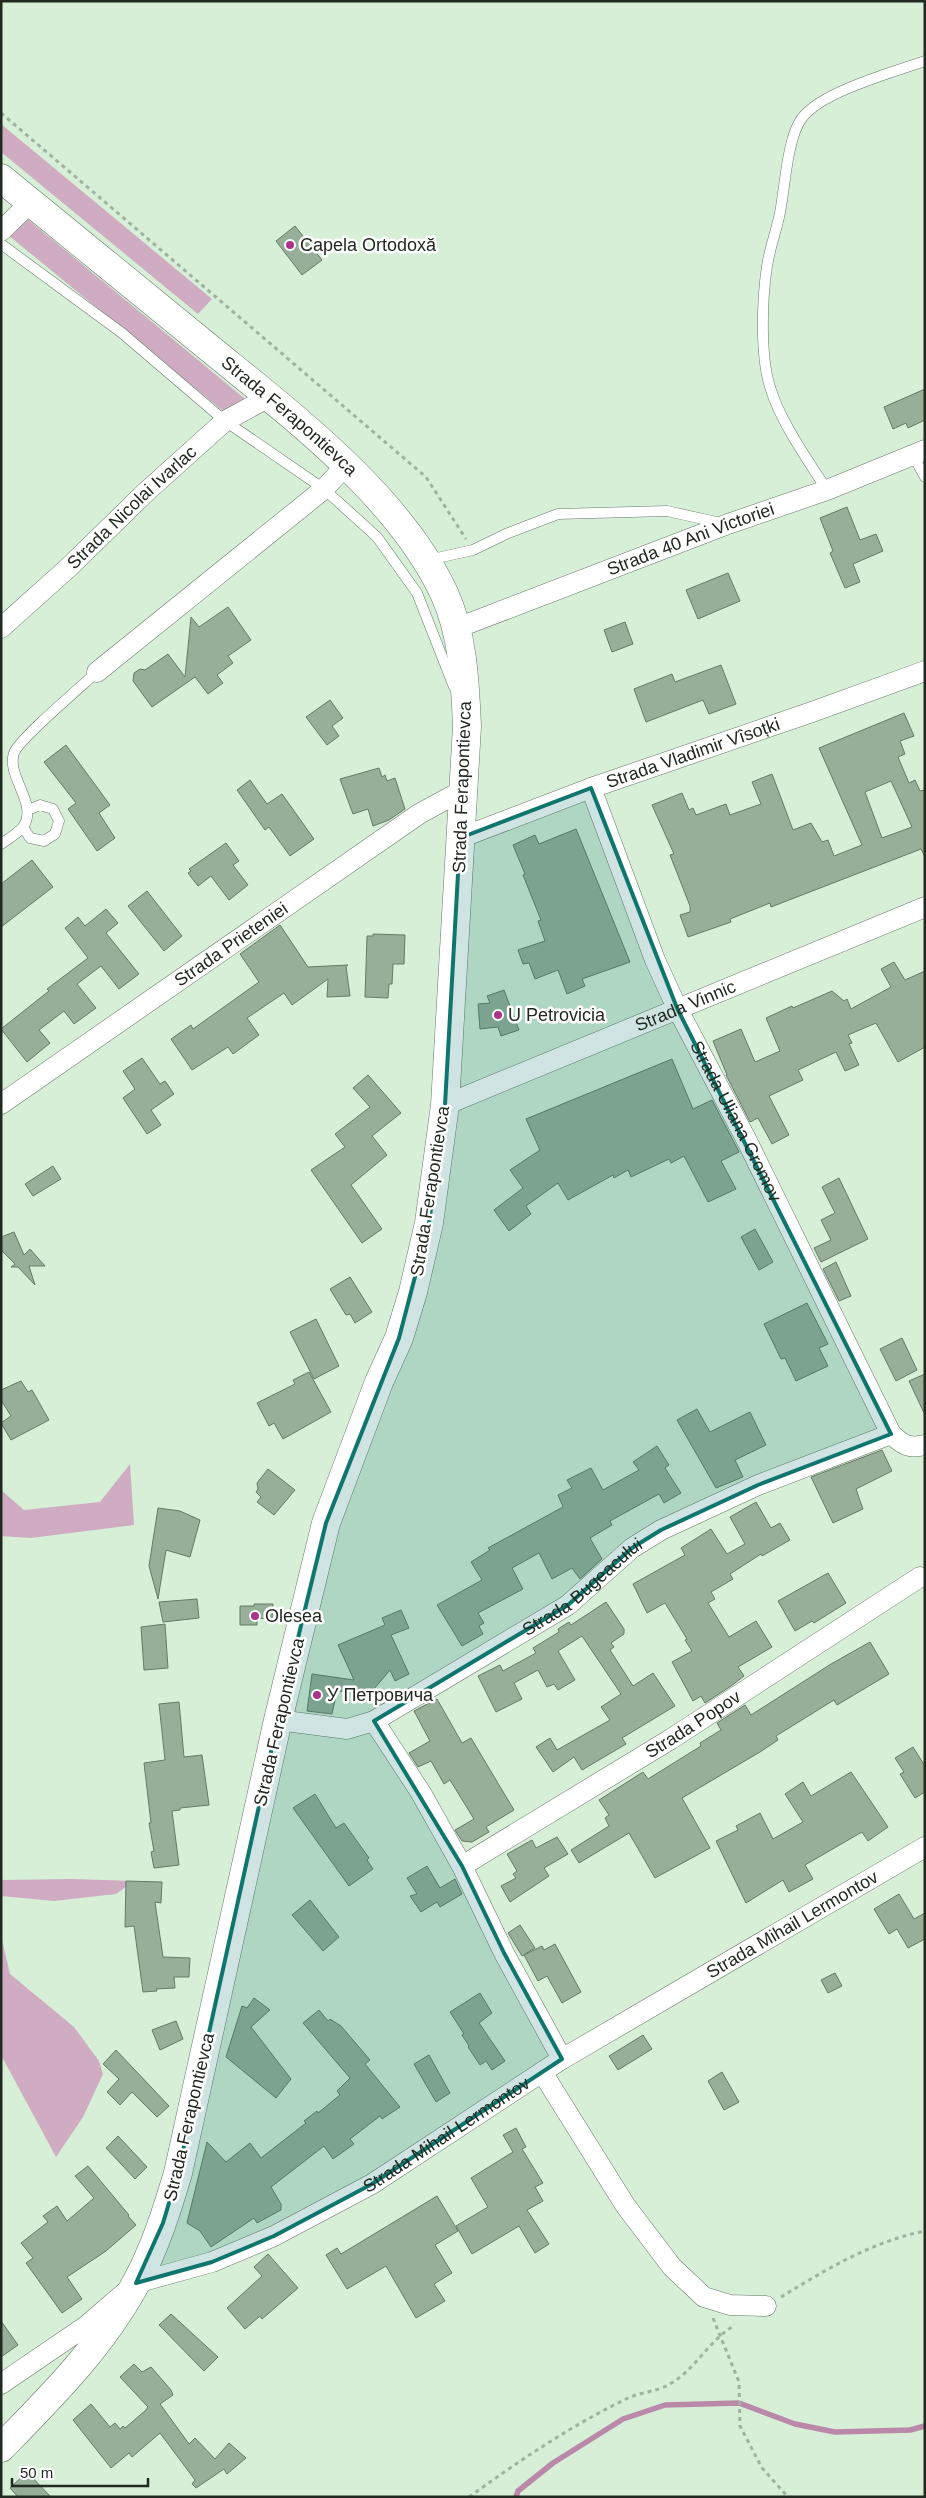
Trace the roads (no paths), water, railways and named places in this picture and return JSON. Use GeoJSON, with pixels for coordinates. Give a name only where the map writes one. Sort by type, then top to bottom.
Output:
{"type":"FeatureCollection","features":[{"type":"Feature","properties":{"kind":"main road","name":"Strada Ferapontievca"},"geometry":{"type":"LineString","coordinates":[[1,178],[269,397],[346,465],[384,505],[427,561],[444,594],[458,628],[466,688],[465,789],[460,838],[445,1104],[429,1223],[413,1292],[399,1338],[379,1382],[326,1523],[278,1720],[178,2173],[163,2223],[136,2283]]}},
{"type":"Feature","properties":{"kind":"main road"},"geometry":{"type":"LineString","coordinates":[[1,2448],[54,2394],[89,2354],[136,2283]]}},
{"type":"Feature","properties":{"kind":"street"},"geometry":{"type":"LineString","coordinates":[[1,231],[30,202]]}},
{"type":"Feature","properties":{"kind":"street","name":"Strada Nicolai Ivarlac"},"geometry":{"type":"LineString","coordinates":[[1,628],[225,421],[269,397]]}},
{"type":"Feature","properties":{"kind":"street","name":"Strada 40 Ani Victoriei"},"geometry":{"type":"LineString","coordinates":[[458,628],[728,524],[827,490],[919,452]]}},
{"type":"Feature","properties":{"kind":"street"},"geometry":{"type":"LineString","coordinates":[[97,672],[324,489],[346,465]]}},
{"type":"Feature","properties":{"kind":"street","name":"Strada Vladimir Vîsoțki"},"geometry":{"type":"LineString","coordinates":[[460,838],[591,788],[925,671]]}},
{"type":"Feature","properties":{"kind":"street","name":"Strada Uliana Gromov"},"geometry":{"type":"LineString","coordinates":[[591,788],[655,960],[677,1008],[896,1439]]}},
{"type":"Feature","properties":{"kind":"street","name":"Strada Prieteniei"},"geometry":{"type":"LineString","coordinates":[[1,1104],[419,814],[465,789]]}},
{"type":"Feature","properties":{"kind":"street","name":"Strada Vinnic"},"geometry":{"type":"LineString","coordinates":[[445,1104],[925,907]]}},
{"type":"Feature","properties":{"kind":"street","name":"Strada Bugeacului"},"geometry":{"type":"LineString","coordinates":[[278,1720],[347,1729],[374,1721],[568,1605],[632,1548],[661,1530],[758,1486],[896,1439],[912,1448],[925,1445]]}},
{"type":"Feature","properties":{"kind":"street","name":"Strada Popov"},"geometry":{"type":"LineString","coordinates":[[462,1866],[671,1739],[920,1578]]}},
{"type":"Feature","properties":{"kind":"street"},"geometry":{"type":"LineString","coordinates":[[374,1721],[421,1793],[462,1866],[504,1953],[562,2059]]}},
{"type":"Feature","properties":{"kind":"street","name":"Strada Mihail Lermontov"},"geometry":{"type":"LineString","coordinates":[[136,2283],[212,2262],[274,2236],[372,2184],[562,2059],[925,1847]]}},
{"type":"Feature","properties":{"kind":"street"},"geometry":{"type":"LineString","coordinates":[[542,2072],[624,2205],[672,2267],[704,2297],[730,2305],[766,2306]]}},
{"type":"Feature","properties":{"kind":"street","name":"Strada Ferapontievca"},"geometry":{"type":"LineString","coordinates":[[1,2384],[86,2326],[136,2283]]}},
{"type":"Feature","properties":{"kind":"lane"},"geometry":{"type":"LineString","coordinates":[[827,490],[795,440],[770,387],[762,327],[767,265],[780,210],[789,157],[801,118],[830,96],[925,61]]}},
{"type":"Feature","properties":{"kind":"lane"},"geometry":{"type":"LineString","coordinates":[[1,244],[122,333],[225,421],[324,489],[377,537],[417,593],[444,657],[467,726]]}},
{"type":"Feature","properties":{"kind":"lane"},"geometry":{"type":"LineString","coordinates":[[919,452],[925,477]]}},
{"type":"Feature","properties":{"kind":"lane"},"geometry":{"type":"LineString","coordinates":[[427,561],[473,550],[506,534],[558,514],[667,511],[728,524]]}},
{"type":"Feature","properties":{"kind":"lane"},"geometry":{"type":"LineString","coordinates":[[1,844],[23,827],[28,810],[13,764],[14,752],[24,739],[97,672]]}},
{"type":"Feature","properties":{"kind":"lane"},"geometry":{"type":"LineString","coordinates":[[23,827],[30,838],[44,841],[55,834],[59,821],[53,809],[40,805],[28,810]]}},
{"type":"Feature","properties":{"kind":"waterway"},"geometry":{"type":"LineString","coordinates":[[516,2497],[518,2491],[553,2463],[623,2419],[665,2405],[739,2403],[795,2424],[835,2432],[910,2430],[925,2426]]}},
{"type":"Feature","properties":{"kind":"place","name":"Capela Ortodoxă"},"geometry":{"type":"Point","coordinates":[290,245]}},
{"type":"Feature","properties":{"kind":"place","name":"U Petrovicia"},"geometry":{"type":"Point","coordinates":[498,1015]}},
{"type":"Feature","properties":{"kind":"place","name":"Olesea"},"geometry":{"type":"Point","coordinates":[255,1616]}},
{"type":"Feature","properties":{"kind":"place","name":"У Петровича"},"geometry":{"type":"Point","coordinates":[317,1695]}}]}
